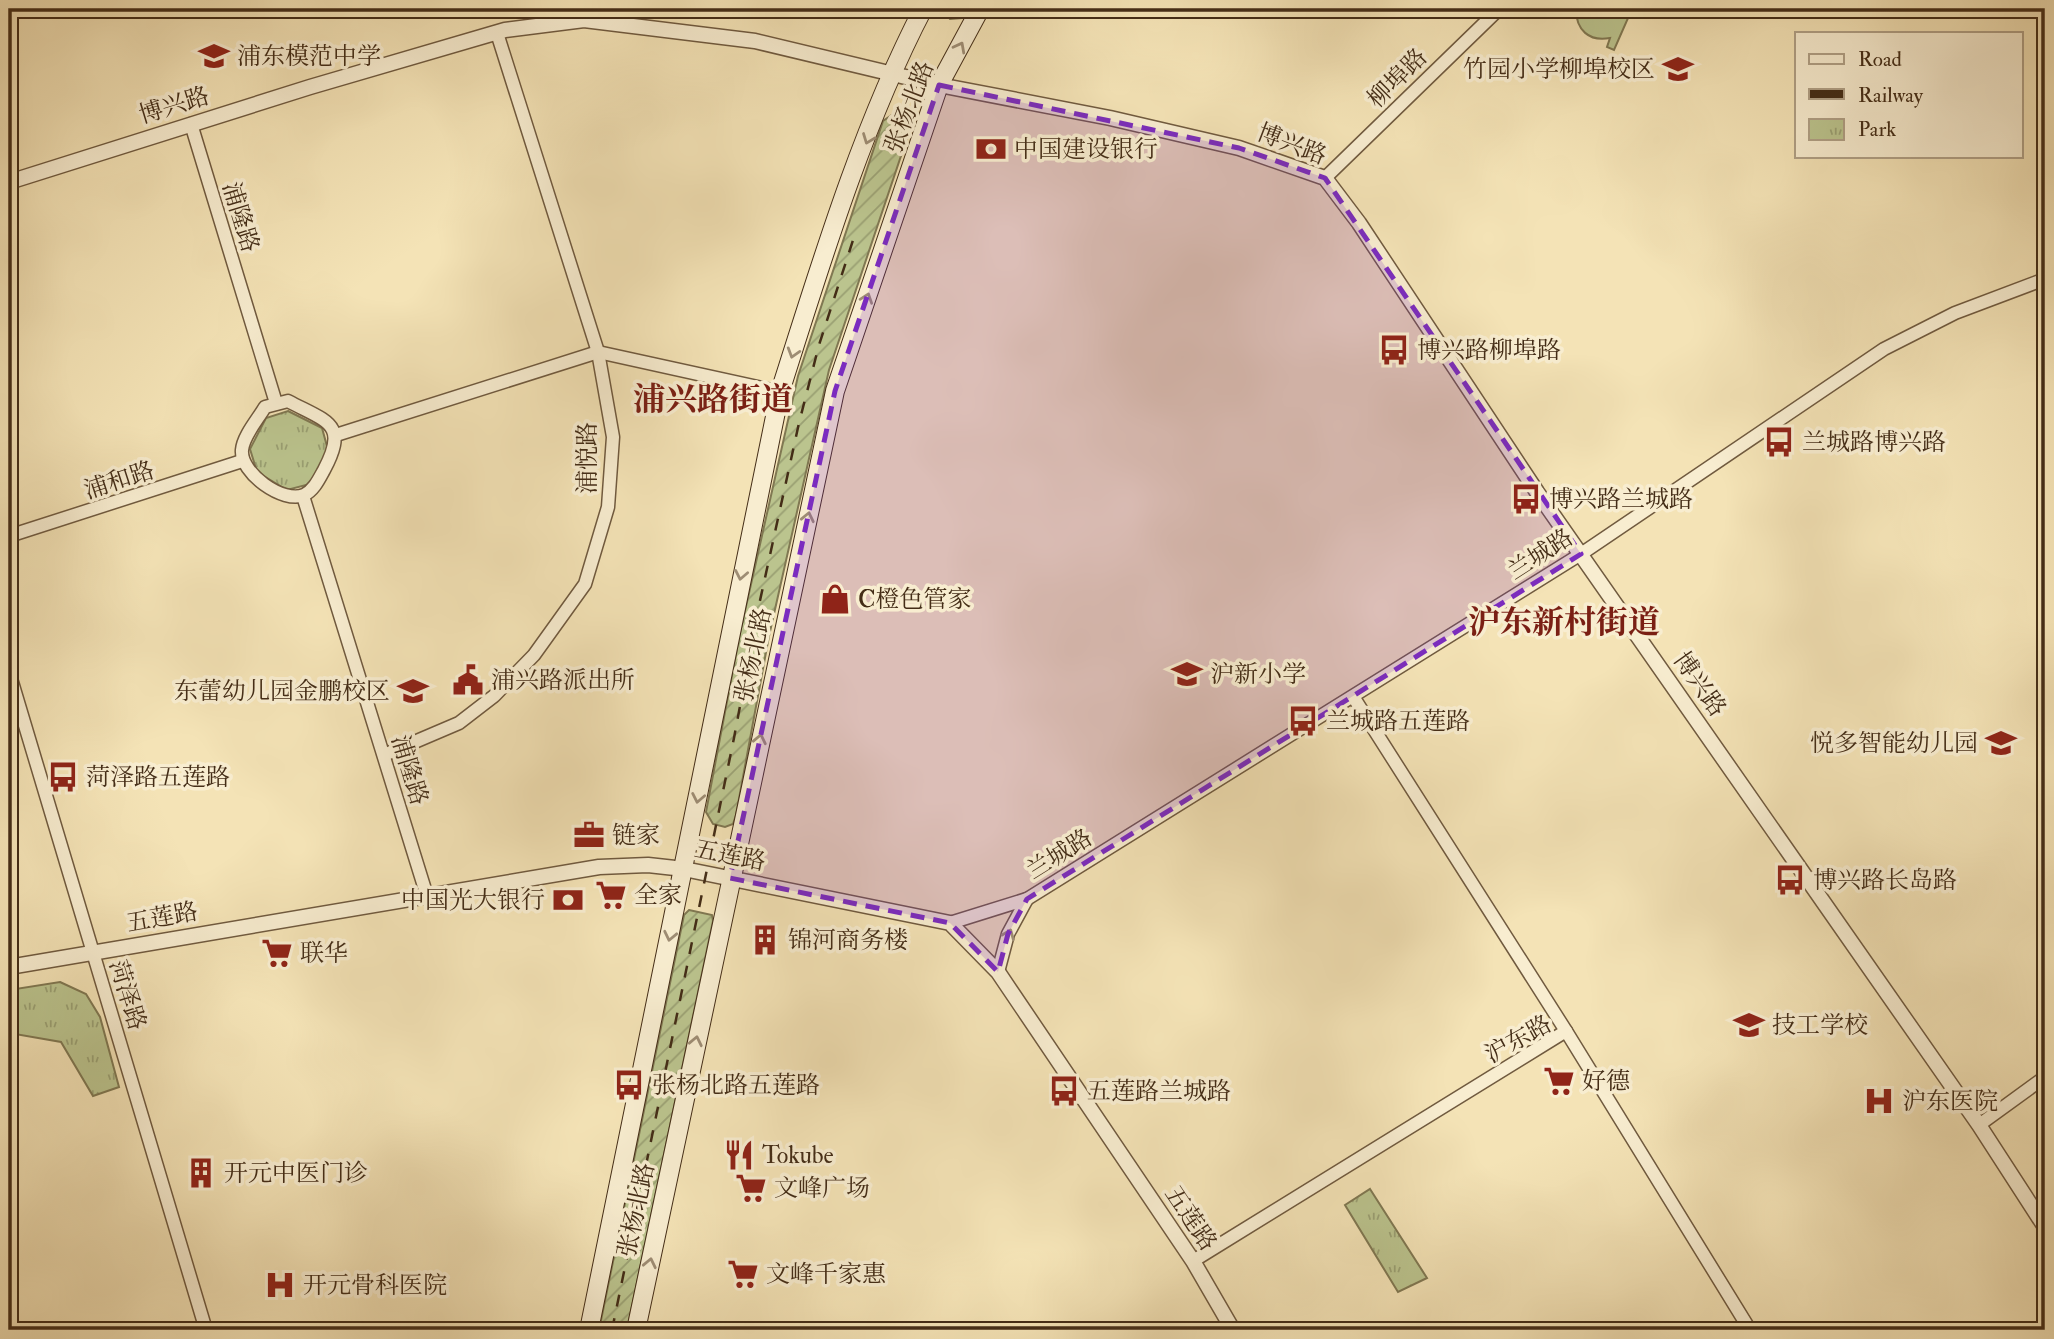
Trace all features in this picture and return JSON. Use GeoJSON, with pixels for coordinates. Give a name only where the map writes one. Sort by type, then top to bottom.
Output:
{"type":"FeatureCollection","features":[{"type":"Feature","properties":{"kind":"main road","name":"张杨北路"},"geometry":{"type":"LineString","coordinates":[[589,1330],[684,869],[750,528],[780,392],[820,265],[892,75],[923,9]]}},
{"type":"Feature","properties":{"kind":"main road","name":"张杨北路"},"geometry":{"type":"LineString","coordinates":[[636,1330],[835,391],[940,85],[980,9]]}},
{"type":"Feature","properties":{"kind":"street","name":"柳埠路"},"geometry":{"type":"LineString","coordinates":[[1325,178],[1499,9]]}},
{"type":"Feature","properties":{"kind":"street","name":"博兴路"},"geometry":{"type":"LineString","coordinates":[[9,182],[191,124],[497,33],[582,15],[755,41],[892,75],[1110,118],[1239,148],[1325,178],[1359,223],[1581,554],[1979,1125],[2045,1227]]}},
{"type":"Feature","properties":{"kind":"street","name":"浦悦路"},"geometry":{"type":"LineString","coordinates":[[384,755],[459,723],[494,696],[534,655],[584,584],[608,507],[613,438],[598,352],[497,33]]}},
{"type":"Feature","properties":{"kind":"street","name":"浦隆路"},"geometry":{"type":"LineString","coordinates":[[191,124],[276,403]]}},
{"type":"Feature","properties":{"kind":"street","name":"兰城路"},"geometry":{"type":"LineString","coordinates":[[950,923],[1027,899],[1354,698],[1581,554],[1884,349],[1955,313],[2045,279]]}},
{"type":"Feature","properties":{"kind":"street"},"geometry":{"type":"LineString","coordinates":[[336,435],[598,352],[780,392]]}},
{"type":"Feature","properties":{"kind":"street"},"geometry":{"type":"LineString","coordinates":[[288,401],[328,423],[336,435],[334,450],[315,486],[303,496],[286,496],[250,474],[242,461],[242,446],[265,407],[276,403],[288,401]]}},
{"type":"Feature","properties":{"kind":"street","name":"浦和路"},"geometry":{"type":"LineString","coordinates":[[9,536],[242,461]]}},
{"type":"Feature","properties":{"kind":"street","name":"浦隆路"},"geometry":{"type":"LineString","coordinates":[[303,496],[427,896]]}},
{"type":"Feature","properties":{"kind":"street","name":"菏泽路"},"geometry":{"type":"LineString","coordinates":[[9,672],[206,1330]]}},
{"type":"Feature","properties":{"kind":"street"},"geometry":{"type":"LineString","coordinates":[[1354,698],[1566,1031]]}},
{"type":"Feature","properties":{"kind":"street","name":"五莲路"},"geometry":{"type":"LineString","coordinates":[[9,967],[599,867],[648,865],[684,869],[950,923],[998,972],[1193,1261],[1233,1330]]}},
{"type":"Feature","properties":{"kind":"street","name":"兰城路"},"geometry":{"type":"LineString","coordinates":[[998,972],[1008,934],[1027,899]]}},
{"type":"Feature","properties":{"kind":"street","name":"沪东路"},"geometry":{"type":"LineString","coordinates":[[1193,1261],[1566,1031],[1750,1330]]}},
{"type":"Feature","properties":{"kind":"street"},"geometry":{"type":"LineString","coordinates":[[1979,1125],[2045,1077]]}},
{"type":"Feature","properties":{"kind":"highlighted area"},"geometry":{"type":"Polygon","coordinates":[[[939,85],[1239,148],[1325,178],[1581,554],[1027,899],[1008,934],[998,972],[950,923],[730,878],[835,391],[939,85]]]}},
{"type":"Feature","properties":{"kind":"green space"},"geometry":{"type":"Polygon","coordinates":[[[942,9],[971,9],[962,18],[950,19],[942,9]]]}},
{"type":"Feature","properties":{"kind":"green space"},"geometry":{"type":"Polygon","coordinates":[[[1576,9],[1632,9],[1614,50],[1607,47],[1610,38],[1596,38],[1585,33],[1578,23],[1576,9]]]}},
{"type":"Feature","properties":{"kind":"green space"},"geometry":{"type":"Polygon","coordinates":[[[895,113],[906,118],[907,138],[829,370],[769,636],[736,815],[733,824],[725,827],[713,824],[706,812],[740,633],[798,376],[883,121],[895,113]]]}},
{"type":"Feature","properties":{"kind":"green space"},"geometry":{"type":"Polygon","coordinates":[[[288,411],[322,428],[328,450],[310,484],[287,490],[257,472],[250,449],[266,418],[288,411]]]}},
{"type":"Feature","properties":{"kind":"green space"},"geometry":{"type":"Polygon","coordinates":[[[689,910],[712,915],[713,921],[627,1330],[599,1330],[684,915],[689,910]]]}},
{"type":"Feature","properties":{"kind":"green space"},"geometry":{"type":"Polygon","coordinates":[[[60,982],[86,994],[100,1017],[119,1087],[93,1096],[61,1042],[9,1033],[9,990],[60,982]]]}},
{"type":"Feature","properties":{"kind":"green space"},"geometry":{"type":"Polygon","coordinates":[[[1370,1189],[1427,1278],[1398,1292],[1345,1205],[1370,1189]]]}},
{"type":"Feature","properties":{"kind":"railway"},"geometry":{"type":"LineString","coordinates":[[612,1330],[759,605],[799,423],[819,345],[856,231]]}},
{"type":"Feature","properties":{"kind":"place","name":"浦东模范中学"},"geometry":{"type":"Point","coordinates":[214,56]}},
{"type":"Feature","properties":{"kind":"place","name":"竹园小学柳埠校区"},"geometry":{"type":"Point","coordinates":[1678,69]}},
{"type":"Feature","properties":{"kind":"place","name":"中国建设银行"},"geometry":{"type":"Point","coordinates":[991,149]}},
{"type":"Feature","properties":{"kind":"place","name":"博兴路柳埠路"},"geometry":{"type":"Point","coordinates":[1394,350]}},
{"type":"Feature","properties":{"kind":"place","name":"兰城路博兴路"},"geometry":{"type":"Point","coordinates":[1779,442]}},
{"type":"Feature","properties":{"kind":"place","name":"博兴路兰城路"},"geometry":{"type":"Point","coordinates":[1526,499]}},
{"type":"Feature","properties":{"kind":"place","name":"C橙色管家"},"geometry":{"type":"Point","coordinates":[835,599]}},
{"type":"Feature","properties":{"kind":"place","name":"沪新小学"},"geometry":{"type":"Point","coordinates":[1187,674]}},
{"type":"Feature","properties":{"kind":"place","name":"浦兴路派出所"},"geometry":{"type":"Point","coordinates":[468,680]}},
{"type":"Feature","properties":{"kind":"place","name":"东蕾幼儿园金鹏校区"},"geometry":{"type":"Point","coordinates":[413,691]}},
{"type":"Feature","properties":{"kind":"place","name":"兰城路五莲路"},"geometry":{"type":"Point","coordinates":[1303,721]}},
{"type":"Feature","properties":{"kind":"place","name":"悦多智能幼儿园"},"geometry":{"type":"Point","coordinates":[2001,743]}},
{"type":"Feature","properties":{"kind":"place","name":"菏泽路五莲路"},"geometry":{"type":"Point","coordinates":[63,777]}},
{"type":"Feature","properties":{"kind":"place","name":"链家"},"geometry":{"type":"Point","coordinates":[589,835]}},
{"type":"Feature","properties":{"kind":"place","name":"博兴路长岛路"},"geometry":{"type":"Point","coordinates":[1790,880]}},
{"type":"Feature","properties":{"kind":"place","name":"全家"},"geometry":{"type":"Point","coordinates":[611,895]}},
{"type":"Feature","properties":{"kind":"place","name":"中国光大银行"},"geometry":{"type":"Point","coordinates":[568,900]}},
{"type":"Feature","properties":{"kind":"place","name":"锦河商务楼"},"geometry":{"type":"Point","coordinates":[765,940]}},
{"type":"Feature","properties":{"kind":"place","name":"联华"},"geometry":{"type":"Point","coordinates":[277,953]}},
{"type":"Feature","properties":{"kind":"place","name":"技工学校"},"geometry":{"type":"Point","coordinates":[1749,1025]}},
{"type":"Feature","properties":{"kind":"place","name":"好德"},"geometry":{"type":"Point","coordinates":[1559,1081]}},
{"type":"Feature","properties":{"kind":"place","name":"张杨北路五莲路"},"geometry":{"type":"Point","coordinates":[629,1085]}},
{"type":"Feature","properties":{"kind":"place","name":"五莲路兰城路"},"geometry":{"type":"Point","coordinates":[1064,1091]}},
{"type":"Feature","properties":{"kind":"place","name":"沪东医院"},"geometry":{"type":"Point","coordinates":[1879,1101]}},
{"type":"Feature","properties":{"kind":"place","name":"Tokube"},"geometry":{"type":"Point","coordinates":[739,1155]}},
{"type":"Feature","properties":{"kind":"place","name":"开元中医门诊"},"geometry":{"type":"Point","coordinates":[201,1173]}},
{"type":"Feature","properties":{"kind":"place","name":"文峰广场"},"geometry":{"type":"Point","coordinates":[751,1188]}},
{"type":"Feature","properties":{"kind":"place","name":"文峰千家惠"},"geometry":{"type":"Point","coordinates":[743,1274]}},
{"type":"Feature","properties":{"kind":"place","name":"开元骨科医院"},"geometry":{"type":"Point","coordinates":[280,1285]}},
{"type":"Feature","properties":{"kind":"district","name":"浦兴路街道"},"geometry":{"type":"Point","coordinates":[713,399]}},
{"type":"Feature","properties":{"kind":"district","name":"沪东新村街道"},"geometry":{"type":"Point","coordinates":[1564,622]}}]}
